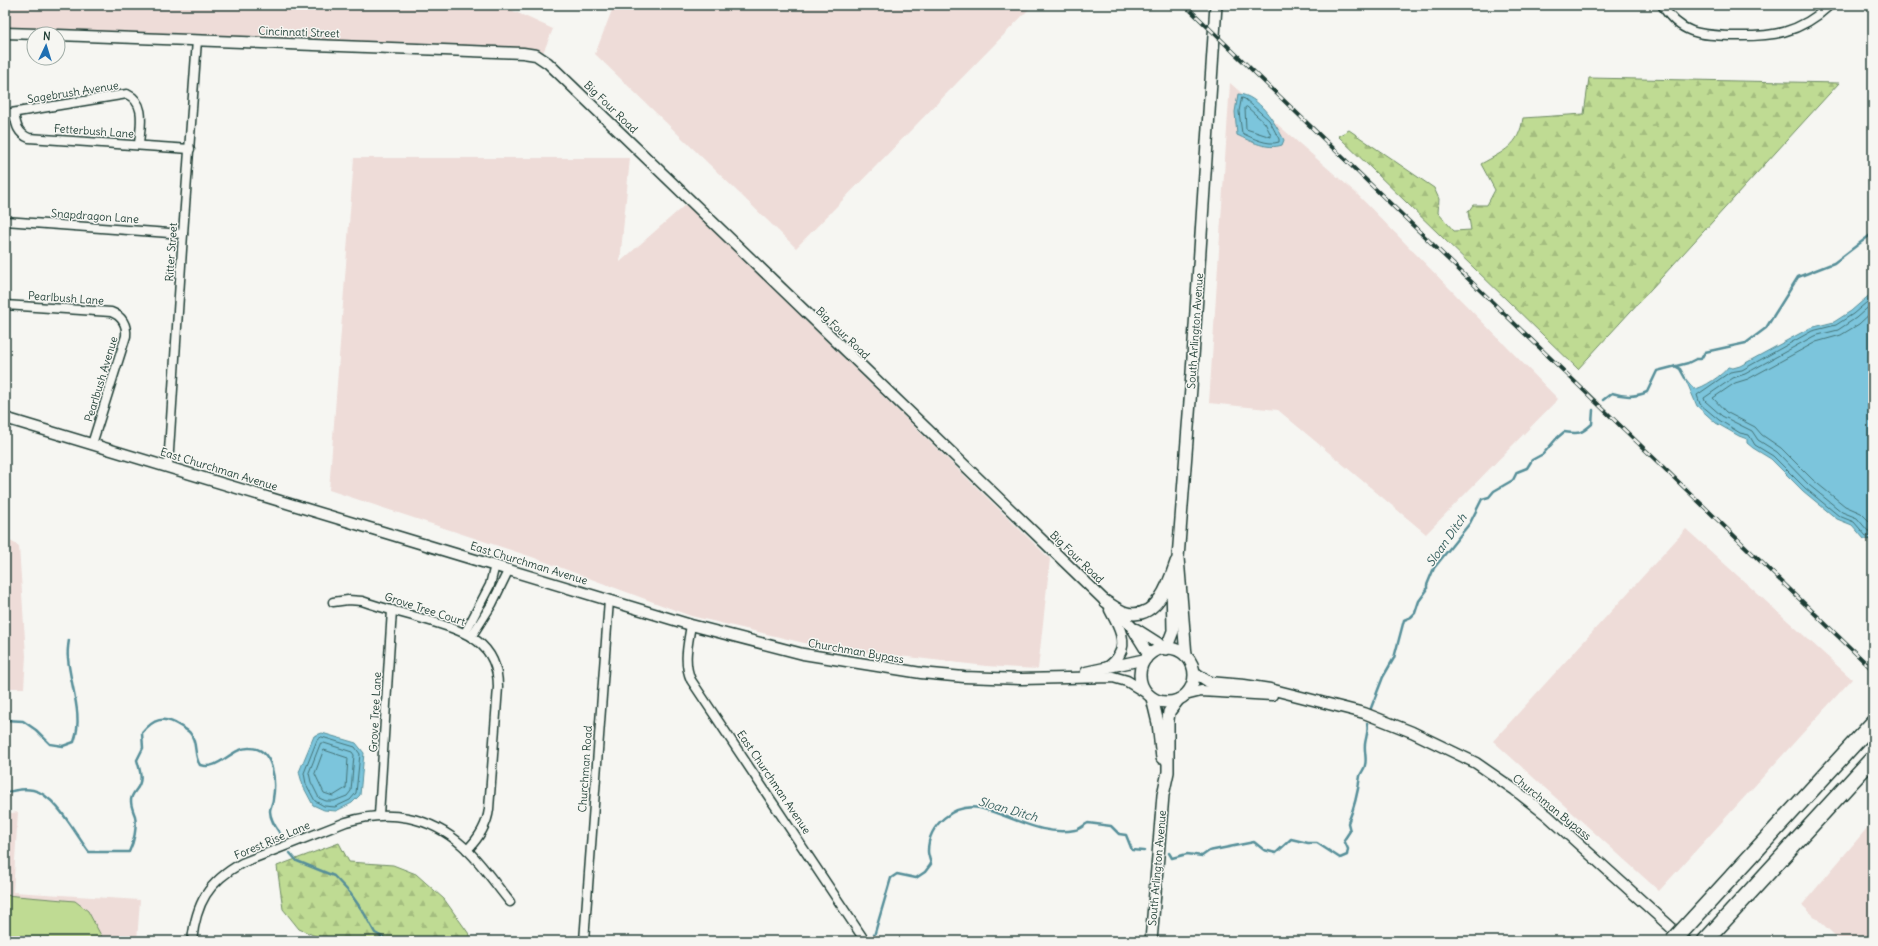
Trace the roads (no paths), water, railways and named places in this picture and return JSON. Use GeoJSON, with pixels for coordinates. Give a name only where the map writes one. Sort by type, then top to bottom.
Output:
{"type":"FeatureCollection","features":[{"type":"Feature","properties":{"kind":"highway"},"geometry":{"type":"LineString","coordinates":[[1673,941],[1873,723]]}},
{"type":"Feature","properties":{"kind":"highway"},"geometry":{"type":"LineString","coordinates":[[1709,937],[1873,758]]}},
{"type":"Feature","properties":{"kind":"main road","name":"South Arlington Avenue"},"geometry":{"type":"LineString","coordinates":[[1186,656],[1178,558],[1191,388],[1216,5]]}},
{"type":"Feature","properties":{"kind":"main road"},"geometry":{"type":"LineString","coordinates":[[1105,601],[1130,613],[1146,610],[1158,602],[1163,595],[1178,558]]}},
{"type":"Feature","properties":{"kind":"main road"},"geometry":{"type":"LineString","coordinates":[[1165,649],[1172,631],[1172,574]]}},
{"type":"Feature","properties":{"kind":"main road"},"geometry":{"type":"LineString","coordinates":[[1165,649],[1177,650],[1186,656],[1191,663],[1194,672],[1192,685],[1181,698],[1165,702],[1150,695],[1141,680],[1142,665],[1148,657],[1165,649]]}},
{"type":"Feature","properties":{"kind":"main road","name":"South Arlington Avenue"},"geometry":{"type":"LineString","coordinates":[[1150,695],[1159,730],[1163,795]]}},
{"type":"Feature","properties":{"kind":"main road","name":"South Arlington Avenue"},"geometry":{"type":"LineString","coordinates":[[1151,941],[1163,795],[1168,772],[1168,720],[1169,712],[1181,698]]}},
{"type":"Feature","properties":{"kind":"street"},"geometry":{"type":"LineString","coordinates":[[1662,5],[1673,19],[1689,30],[1704,35],[1756,37],[1778,34],[1806,23],[1830,5]]}},
{"type":"Feature","properties":{"kind":"street"},"geometry":{"type":"LineString","coordinates":[[5,33],[26,34]]}},
{"type":"Feature","properties":{"kind":"street","name":"Cincinnati Street"},"geometry":{"type":"LineString","coordinates":[[66,35],[523,53],[539,56]]}},
{"type":"Feature","properties":{"kind":"street","name":"Ritter Street"},"geometry":{"type":"LineString","coordinates":[[168,466],[197,40]]}},
{"type":"Feature","properties":{"kind":"street","name":"Big Four Road"},"geometry":{"type":"LineString","coordinates":[[539,56],[659,169],[929,433],[1131,626],[1165,649]]}},
{"type":"Feature","properties":{"kind":"street","name":"Sagebrush Avenue"},"geometry":{"type":"LineString","coordinates":[[14,113],[127,94],[136,100],[141,108],[139,145]]}},
{"type":"Feature","properties":{"kind":"street"},"geometry":{"type":"LineString","coordinates":[[5,114],[14,113]]}},
{"type":"Feature","properties":{"kind":"street","name":"Fetterbush Lane"},"geometry":{"type":"LineString","coordinates":[[14,113],[17,128],[23,135],[29,138],[190,149]]}},
{"type":"Feature","properties":{"kind":"street","name":"Snapdragon Lane"},"geometry":{"type":"LineString","coordinates":[[5,221],[183,234]]}},
{"type":"Feature","properties":{"kind":"street","name":"Pearlbush Lane"},"geometry":{"type":"LineString","coordinates":[[5,305],[111,312],[119,316],[123,321]]}},
{"type":"Feature","properties":{"kind":"street","name":"Pearlbush Avenue"},"geometry":{"type":"LineString","coordinates":[[92,444],[126,336],[126,326],[123,321]]}},
{"type":"Feature","properties":{"kind":"street","name":"East Churchman Avenue"},"geometry":{"type":"LineString","coordinates":[[5,418],[691,625],[686,658],[687,668],[691,680],[865,941]]}},
{"type":"Feature","properties":{"kind":"street"},"geometry":{"type":"LineString","coordinates":[[468,635],[488,590],[495,565]]}},
{"type":"Feature","properties":{"kind":"street"},"geometry":{"type":"LineString","coordinates":[[468,635],[492,604],[509,569]]}},
{"type":"Feature","properties":{"kind":"street","name":"Grove Tree Court"},"geometry":{"type":"LineString","coordinates":[[333,602],[348,600],[362,601],[392,610],[468,635],[489,652],[496,669],[498,687],[487,820],[480,836],[467,850]]}},
{"type":"Feature","properties":{"kind":"street","name":"Churchman Road"},"geometry":{"type":"LineString","coordinates":[[584,941],[609,600]]}},
{"type":"Feature","properties":{"kind":"street"},"geometry":{"type":"LineString","coordinates":[[1105,601],[1120,629],[1122,643],[1119,656],[1108,667]]}},
{"type":"Feature","properties":{"kind":"street","name":"Grove Tree Lane"},"geometry":{"type":"LineString","coordinates":[[379,815],[392,610]]}},
{"type":"Feature","properties":{"kind":"street","name":"Churchman Bypass"},"geometry":{"type":"LineString","coordinates":[[691,625],[803,654],[877,668],[943,676],[1021,679],[1113,677],[1127,681],[1150,695]]}},
{"type":"Feature","properties":{"kind":"street","name":"Big Four Road"},"geometry":{"type":"LineString","coordinates":[[1131,626],[1148,657]]}},
{"type":"Feature","properties":{"kind":"street","name":"Churchman Bypass"},"geometry":{"type":"LineString","coordinates":[[1021,679],[1092,671],[1148,657]]}},
{"type":"Feature","properties":{"kind":"street","name":"Churchman Bypass"},"geometry":{"type":"LineString","coordinates":[[1194,672],[1209,682],[1258,687],[1290,696],[1350,709],[1394,724],[1434,741],[1476,763],[1515,790],[1548,816],[1686,941]]}},
{"type":"Feature","properties":{"kind":"street","name":"Churchman Bypass"},"geometry":{"type":"LineString","coordinates":[[1181,698],[1201,691],[1290,696]]}},
{"type":"Feature","properties":{"kind":"street","name":"Forest Rise Lane"},"geometry":{"type":"LineString","coordinates":[[192,941],[196,916],[200,903],[215,882],[228,871],[242,863],[362,817],[379,815],[399,816],[421,821],[450,835],[467,850],[510,902]]}},
{"type":"Feature","properties":{"kind":"water"},"geometry":{"type":"Polygon","coordinates":[[[1238,94],[1253,99],[1266,111],[1284,140],[1282,145],[1271,147],[1265,146],[1254,143],[1237,135],[1235,112],[1238,94]]]}},
{"type":"Feature","properties":{"kind":"water"},"geometry":{"type":"Polygon","coordinates":[[[1873,292],[1873,540],[1864,539],[1852,525],[1837,519],[1803,491],[1771,459],[1747,443],[1747,439],[1716,423],[1697,406],[1685,378],[1694,389],[1702,387],[1718,377],[1728,367],[1733,368],[1740,366],[1810,328],[1834,322],[1851,311],[1873,292]]]}},
{"type":"Feature","properties":{"kind":"water"},"geometry":{"type":"Polygon","coordinates":[[[322,733],[356,743],[364,753],[360,795],[352,803],[336,811],[324,810],[313,805],[303,786],[299,772],[314,736],[322,733]]]}},
{"type":"Feature","properties":{"kind":"waterway","name":"Sloan Ditch"},"geometry":{"type":"LineString","coordinates":[[1603,400],[1612,393],[1630,396],[1647,392],[1657,371],[1688,363],[1696,359],[1701,359],[1705,352],[1746,343],[1766,328],[1798,277],[1834,263],[1873,233]]}},
{"type":"Feature","properties":{"kind":"waterway"},"geometry":{"type":"LineString","coordinates":[[1675,366],[1680,369],[1685,378]]}},
{"type":"Feature","properties":{"kind":"waterway","name":"Sloan Ditch"},"geometry":{"type":"LineString","coordinates":[[1371,708],[1383,677],[1394,658],[1404,620],[1411,617],[1415,613],[1419,601],[1427,590],[1427,585],[1434,568],[1470,523],[1482,499],[1489,497],[1494,491],[1513,480],[1517,472],[1527,468],[1532,460],[1543,454],[1564,432],[1580,432],[1592,424],[1593,410]]}},
{"type":"Feature","properties":{"kind":"waterway"},"geometry":{"type":"LineString","coordinates":[[5,720],[23,721],[36,730],[50,744],[63,746],[74,742],[78,721],[76,700],[69,668],[69,640]]}},
{"type":"Feature","properties":{"kind":"waterway"},"geometry":{"type":"LineString","coordinates":[[5,793],[26,789],[41,793],[57,807],[89,852],[129,852],[134,839],[136,821],[131,799],[141,779],[137,760],[143,748],[142,733],[150,724],[159,720],[169,720],[190,733],[194,740],[200,765],[214,765],[243,749],[258,749],[264,753],[269,759],[272,767],[274,783],[270,815],[283,838]]}},
{"type":"Feature","properties":{"kind":"waterway","name":"Sloan Ditch"},"geometry":{"type":"LineString","coordinates":[[1169,853],[1172,858],[1187,854],[1202,856],[1209,851],[1254,842],[1264,850],[1276,853],[1291,839],[1308,843],[1317,843],[1340,858],[1347,855],[1348,849],[1344,840],[1350,831],[1348,823],[1356,800],[1360,776],[1365,766],[1365,747],[1368,731],[1367,723]]}},
{"type":"Feature","properties":{"kind":"waterway","name":"Sloan Ditch"},"geometry":{"type":"LineString","coordinates":[[871,938],[874,936],[891,878],[897,874],[916,878],[925,872],[931,864],[928,851],[932,833],[944,818],[961,809],[970,807],[980,808],[1038,828],[1050,830],[1077,830],[1088,823],[1111,826],[1119,834],[1126,835],[1132,850],[1144,851]]}},
{"type":"Feature","properties":{"kind":"waterway"},"geometry":{"type":"LineString","coordinates":[[290,853],[297,861],[334,876],[350,893],[364,913],[375,933],[390,941]]}},
{"type":"Feature","properties":{"kind":"railway"},"geometry":{"type":"LineString","coordinates":[[1185,5],[1873,670]]}}]}
